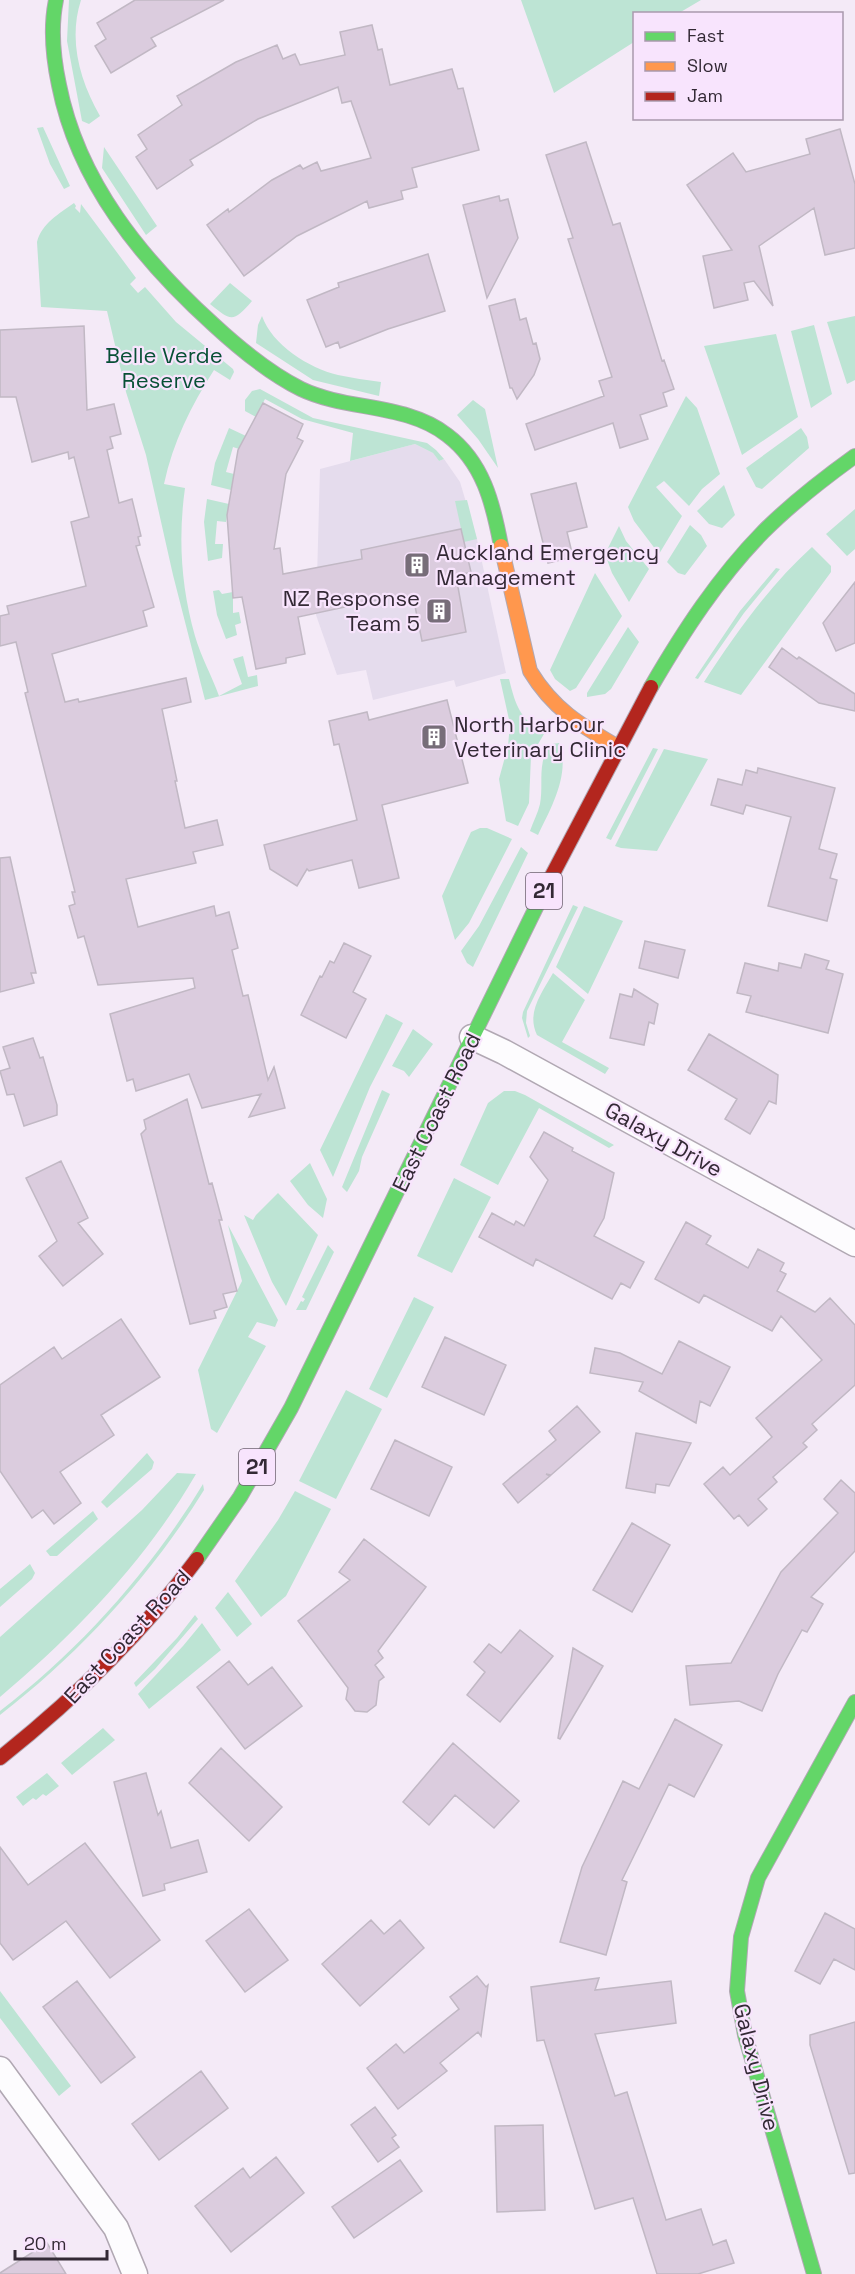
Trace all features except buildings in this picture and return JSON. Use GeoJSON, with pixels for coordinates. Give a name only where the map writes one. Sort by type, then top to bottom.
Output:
{"type":"FeatureCollection","features":[{"type":"Feature","properties":{"kind":"street"},"geometry":{"type":"LineString","coordinates":[[56,0],[52,14],[52,42],[57,82],[64,111],[94,183],[125,229],[201,314],[257,361],[284,380],[313,395],[343,403],[393,411],[423,420],[451,436],[465,449],[481,473],[491,502],[530,671],[540,690],[558,710],[618,747]]}},
{"type":"Feature","properties":{"kind":"street","name":"East Coast Road"},"geometry":{"type":"LineString","coordinates":[[0,1758],[48,1720],[102,1670],[182,1580],[219,1528],[258,1466],[293,1403],[472,1037],[618,747],[671,654],[703,603],[738,559],[788,508],[855,456]]}},
{"type":"Feature","properties":{"kind":"street","name":"Galaxy Drive"},"geometry":{"type":"LineString","coordinates":[[472,1037],[513,1057],[855,1244]]}},
{"type":"Feature","properties":{"kind":"street","name":"Galaxy Drive"},"geometry":{"type":"LineString","coordinates":[[814,2274],[745,2035],[737,1991],[741,1937],[758,1878],[855,1702]]}},
{"type":"Feature","properties":{"kind":"street"},"geometry":{"type":"LineString","coordinates":[[0,2069],[116,2228],[135,2274]]}},
{"type":"Feature","properties":{"kind":"shaded area"},"geometry":{"type":"Polygon","coordinates":[[[415,444],[433,453],[439,461],[444,459],[460,482],[477,539],[506,673],[456,687],[454,680],[373,700],[366,670],[337,675],[316,615],[320,469],[415,444]]]}},
{"type":"Feature","properties":{"kind":"green space"},"geometry":{"type":"Polygon","coordinates":[[[69,0],[81,0],[76,30],[78,60],[87,89],[100,116],[89,124],[82,121],[67,41],[69,0]]]}},
{"type":"Feature","properties":{"kind":"green space"},"geometry":{"type":"Polygon","coordinates":[[[521,0],[701,0],[681,12],[633,12],[633,43],[554,93],[521,0]]]}},
{"type":"Feature","properties":{"kind":"green space"},"geometry":{"type":"Polygon","coordinates":[[[43,127],[70,186],[64,189],[50,164],[37,128],[43,127]]]}},
{"type":"Feature","properties":{"kind":"green space"},"geometry":{"type":"Polygon","coordinates":[[[104,147],[157,226],[146,235],[102,168],[104,147]]]}},
{"type":"Feature","properties":{"kind":"green space","name":"Belle Verde Reserve"},"geometry":{"type":"Polygon","coordinates":[[[74,203],[80,213],[81,204],[136,278],[130,284],[138,293],[145,287],[176,322],[233,369],[230,380],[214,370],[190,411],[178,439],[164,484],[185,488],[181,544],[190,618],[197,644],[219,696],[242,684],[233,659],[243,656],[248,677],[257,675],[258,686],[205,700],[173,575],[146,455],[126,392],[107,311],[41,307],[37,242],[39,235],[47,224],[74,203]]]}},
{"type":"Feature","properties":{"kind":"green space"},"geometry":{"type":"Polygon","coordinates":[[[230,283],[252,301],[240,313],[232,317],[223,314],[210,304],[230,283]]]}},
{"type":"Feature","properties":{"kind":"green space"},"geometry":{"type":"Polygon","coordinates":[[[262,316],[274,336],[293,354],[327,372],[381,382],[379,396],[313,380],[256,343],[258,325],[262,316]]]}},
{"type":"Feature","properties":{"kind":"green space"},"geometry":{"type":"Polygon","coordinates":[[[855,316],[855,380],[847,384],[827,322],[855,316]]]}},
{"type":"Feature","properties":{"kind":"green space"},"geometry":{"type":"Polygon","coordinates":[[[814,325],[832,394],[811,408],[791,331],[814,325]]]}},
{"type":"Feature","properties":{"kind":"green space"},"geometry":{"type":"Polygon","coordinates":[[[776,334],[798,417],[742,455],[704,346],[776,334]]]}},
{"type":"Feature","properties":{"kind":"green space"},"geometry":{"type":"Polygon","coordinates":[[[260,389],[313,418],[427,443],[444,459],[439,461],[433,453],[415,444],[350,461],[353,433],[302,419],[265,399],[256,417],[245,411],[245,400],[252,391],[260,389]]]}},
{"type":"Feature","properties":{"kind":"green space"},"geometry":{"type":"Polygon","coordinates":[[[686,396],[697,408],[720,474],[702,489],[689,506],[664,481],[656,487],[682,516],[659,554],[634,521],[628,507],[686,396]]]}},
{"type":"Feature","properties":{"kind":"green space"},"geometry":{"type":"Polygon","coordinates":[[[473,400],[485,409],[498,468],[478,439],[457,415],[473,400]]]}},
{"type":"Feature","properties":{"kind":"green space"},"geometry":{"type":"Polygon","coordinates":[[[229,428],[246,436],[239,449],[233,447],[226,472],[234,474],[231,490],[211,485],[215,463],[229,428]]]}},
{"type":"Feature","properties":{"kind":"green space"},"geometry":{"type":"Polygon","coordinates":[[[801,428],[807,437],[809,448],[762,489],[756,487],[746,468],[801,428]]]}},
{"type":"Feature","properties":{"kind":"green space"},"geometry":{"type":"Polygon","coordinates":[[[724,485],[735,515],[722,528],[709,524],[697,511],[724,485]]]}},
{"type":"Feature","properties":{"kind":"green space"},"geometry":{"type":"Polygon","coordinates":[[[207,499],[229,504],[226,522],[217,521],[215,544],[223,544],[222,558],[208,561],[204,522],[207,499]]]}},
{"type":"Feature","properties":{"kind":"green space"},"geometry":{"type":"Polygon","coordinates":[[[467,500],[477,539],[464,542],[455,501],[467,500]]]}},
{"type":"Feature","properties":{"kind":"green space"},"geometry":{"type":"Polygon","coordinates":[[[855,509],[855,549],[847,556],[826,534],[855,509]]]}},
{"type":"Feature","properties":{"kind":"green space"},"geometry":{"type":"Polygon","coordinates":[[[690,525],[701,535],[707,546],[685,575],[678,573],[667,562],[690,525]]]}},
{"type":"Feature","properties":{"kind":"green space"},"geometry":{"type":"Polygon","coordinates":[[[619,526],[626,541],[649,569],[629,602],[612,573],[605,554],[619,526]]]}},
{"type":"Feature","properties":{"kind":"green space"},"geometry":{"type":"Polygon","coordinates":[[[812,547],[831,566],[831,572],[741,695],[704,682],[754,611],[781,578],[812,547]]]}},
{"type":"Feature","properties":{"kind":"green space"},"geometry":{"type":"Polygon","coordinates":[[[776,568],[780,569],[744,613],[698,679],[695,678],[740,611],[776,568]]]}},
{"type":"Feature","properties":{"kind":"green space"},"geometry":{"type":"Polygon","coordinates":[[[595,573],[622,616],[576,688],[570,691],[555,679],[550,670],[595,573]]]}},
{"type":"Feature","properties":{"kind":"green space"},"geometry":{"type":"Polygon","coordinates":[[[219,590],[222,594],[233,592],[233,613],[239,612],[241,623],[235,625],[237,635],[226,639],[217,615],[213,591],[219,590]]]}},
{"type":"Feature","properties":{"kind":"green space"},"geometry":{"type":"Polygon","coordinates":[[[628,627],[639,642],[611,689],[605,694],[587,697],[587,693],[628,627]]]}},
{"type":"Feature","properties":{"kind":"green space"},"geometry":{"type":"Polygon","coordinates":[[[500,679],[509,679],[520,711],[529,723],[544,734],[531,756],[529,803],[518,826],[506,821],[499,779],[508,746],[510,724],[500,679]]]}},
{"type":"Feature","properties":{"kind":"green space"},"geometry":{"type":"Polygon","coordinates":[[[559,743],[563,766],[561,778],[554,802],[538,835],[530,831],[540,804],[542,765],[552,744],[559,743]]]}},
{"type":"Feature","properties":{"kind":"green space"},"geometry":{"type":"Polygon","coordinates":[[[653,748],[658,749],[611,840],[606,838],[653,748]]]}},
{"type":"Feature","properties":{"kind":"green space"},"geometry":{"type":"Polygon","coordinates":[[[664,749],[708,759],[657,851],[615,846],[664,749]]]}},
{"type":"Feature","properties":{"kind":"green space"},"geometry":{"type":"Polygon","coordinates":[[[487,828],[512,839],[469,923],[455,940],[442,896],[471,832],[487,828]]]}},
{"type":"Feature","properties":{"kind":"green space"},"geometry":{"type":"Polygon","coordinates":[[[521,847],[528,853],[473,967],[467,963],[461,951],[479,926],[521,847]]]}},
{"type":"Feature","properties":{"kind":"green space"},"geometry":{"type":"Polygon","coordinates":[[[573,905],[578,907],[527,1011],[526,1023],[530,1036],[528,1038],[522,1018],[523,1012],[573,905]]]}},
{"type":"Feature","properties":{"kind":"green space"},"geometry":{"type":"Polygon","coordinates":[[[584,906],[623,921],[588,994],[556,967],[584,906]]]}},
{"type":"Feature","properties":{"kind":"green space"},"geometry":{"type":"Polygon","coordinates":[[[553,973],[585,1000],[562,1042],[609,1068],[605,1074],[537,1035],[534,1027],[534,1011],[553,973]]]}},
{"type":"Feature","properties":{"kind":"green space"},"geometry":{"type":"Polygon","coordinates":[[[386,1014],[403,1023],[370,1087],[333,1177],[320,1150],[386,1014]]]}},
{"type":"Feature","properties":{"kind":"green space"},"geometry":{"type":"Polygon","coordinates":[[[413,1029],[433,1044],[409,1077],[404,1071],[392,1066],[413,1029]]]}},
{"type":"Feature","properties":{"kind":"green space"},"geometry":{"type":"Polygon","coordinates":[[[382,1090],[390,1094],[362,1157],[359,1171],[347,1192],[342,1187],[382,1090]]]}},
{"type":"Feature","properties":{"kind":"green space"},"geometry":{"type":"Polygon","coordinates":[[[504,1091],[515,1091],[525,1095],[614,1145],[609,1148],[539,1108],[498,1185],[460,1165],[488,1103],[504,1091]]]}},
{"type":"Feature","properties":{"kind":"green space"},"geometry":{"type":"Polygon","coordinates":[[[310,1163],[327,1199],[323,1218],[308,1205],[290,1181],[310,1163]]]}},
{"type":"Feature","properties":{"kind":"green space"},"geometry":{"type":"Polygon","coordinates":[[[454,1178],[491,1197],[452,1273],[417,1256],[454,1178]]]}},
{"type":"Feature","properties":{"kind":"green space"},"geometry":{"type":"Polygon","coordinates":[[[278,1193],[318,1235],[286,1306],[272,1282],[244,1215],[253,1220],[278,1193]]]}},
{"type":"Feature","properties":{"kind":"green space"},"geometry":{"type":"Polygon","coordinates":[[[228,1225],[278,1320],[275,1327],[257,1322],[248,1337],[266,1346],[217,1433],[211,1429],[198,1370],[242,1281],[228,1225]]]}},
{"type":"Feature","properties":{"kind":"green space"},"geometry":{"type":"Polygon","coordinates":[[[328,1245],[334,1252],[306,1310],[296,1310],[301,1301],[305,1299],[302,1297],[328,1245]]]}},
{"type":"Feature","properties":{"kind":"green space"},"geometry":{"type":"Polygon","coordinates":[[[414,1297],[434,1307],[387,1398],[369,1389],[414,1297]]]}},
{"type":"Feature","properties":{"kind":"green space"},"geometry":{"type":"Polygon","coordinates":[[[346,1390],[382,1409],[336,1499],[299,1481],[346,1390]]]}},
{"type":"Feature","properties":{"kind":"green space"},"geometry":{"type":"Polygon","coordinates":[[[147,1453],[154,1462],[152,1469],[107,1508],[101,1502],[147,1453]]]}},
{"type":"Feature","properties":{"kind":"green space"},"geometry":{"type":"Polygon","coordinates":[[[177,1473],[196,1474],[155,1536],[108,1594],[56,1647],[0,1697],[0,1637],[142,1510],[177,1473]]]}},
{"type":"Feature","properties":{"kind":"green space"},"geometry":{"type":"Polygon","coordinates":[[[203,1484],[204,1490],[161,1553],[112,1612],[58,1666],[0,1715],[0,1711],[58,1662],[112,1607],[161,1547],[203,1484]]]}},
{"type":"Feature","properties":{"kind":"green space"},"geometry":{"type":"Polygon","coordinates":[[[295,1491],[331,1509],[286,1596],[261,1617],[235,1581],[278,1520],[295,1491]]]}},
{"type":"Feature","properties":{"kind":"green space"},"geometry":{"type":"Polygon","coordinates":[[[93,1511],[98,1519],[57,1556],[50,1556],[46,1551],[93,1511]]]}},
{"type":"Feature","properties":{"kind":"green space"},"geometry":{"type":"Polygon","coordinates":[[[30,1564],[35,1573],[32,1579],[0,1607],[0,1589],[30,1564]]]}},
{"type":"Feature","properties":{"kind":"green space"},"geometry":{"type":"Polygon","coordinates":[[[228,1592],[252,1624],[237,1637],[215,1608],[228,1592]]]}},
{"type":"Feature","properties":{"kind":"green space"},"geometry":{"type":"Polygon","coordinates":[[[195,1615],[198,1619],[155,1669],[136,1687],[134,1683],[177,1638],[195,1615]]]}},
{"type":"Feature","properties":{"kind":"green space"},"geometry":{"type":"Polygon","coordinates":[[[202,1623],[221,1650],[149,1709],[138,1694],[202,1623]]]}},
{"type":"Feature","properties":{"kind":"green space"},"geometry":{"type":"Polygon","coordinates":[[[103,1728],[115,1740],[72,1775],[61,1763],[103,1728]]]}},
{"type":"Feature","properties":{"kind":"green space"},"geometry":{"type":"Polygon","coordinates":[[[47,1773],[59,1786],[46,1796],[43,1794],[36,1800],[33,1798],[23,1806],[16,1797],[47,1773]]]}},
{"type":"Feature","properties":{"kind":"green space"},"geometry":{"type":"Polygon","coordinates":[[[0,1991],[71,2086],[59,2096],[0,2018],[0,1991]]]}},
{"type":"Feature","properties":{"kind":"traffic: fast"},"geometry":{"type":"LineString","coordinates":[[56,0],[53,22],[54,53],[68,120],[97,186],[138,246],[187,300],[245,352],[278,376],[319,396],[413,417],[447,435],[470,458],[478,471],[490,499],[501,546]]}},
{"type":"Feature","properties":{"kind":"traffic: fast"},"geometry":{"type":"LineString","coordinates":[[651,687],[702,606],[731,568],[763,532],[796,502],[855,456]]}},
{"type":"Feature","properties":{"kind":"traffic: fast"},"geometry":{"type":"LineString","coordinates":[[197,1559],[240,1497],[291,1408],[547,885]]}},
{"type":"Feature","properties":{"kind":"traffic: fast"},"geometry":{"type":"LineString","coordinates":[[814,2274],[745,2035],[737,1991],[741,1937],[758,1878],[855,1702]]}},
{"type":"Feature","properties":{"kind":"traffic: slow"},"geometry":{"type":"LineString","coordinates":[[501,546],[530,671],[548,696],[568,715],[618,747]]}},
{"type":"Feature","properties":{"kind":"traffic: jam"},"geometry":{"type":"LineString","coordinates":[[547,885],[651,687]]}},
{"type":"Feature","properties":{"kind":"traffic: jam"},"geometry":{"type":"LineString","coordinates":[[0,1758],[54,1713],[130,1640],[197,1559]]}},
{"type":"Feature","properties":{"kind":"place","name":"Auckland Emergency Management"},"geometry":{"type":"Point","coordinates":[417,565]}},
{"type":"Feature","properties":{"kind":"place","name":"NZ Response Team 5"},"geometry":{"type":"Point","coordinates":[439,611]}},
{"type":"Feature","properties":{"kind":"place","name":"North Harbour Veterinary Clinic"},"geometry":{"type":"Point","coordinates":[434,737]}}]}
